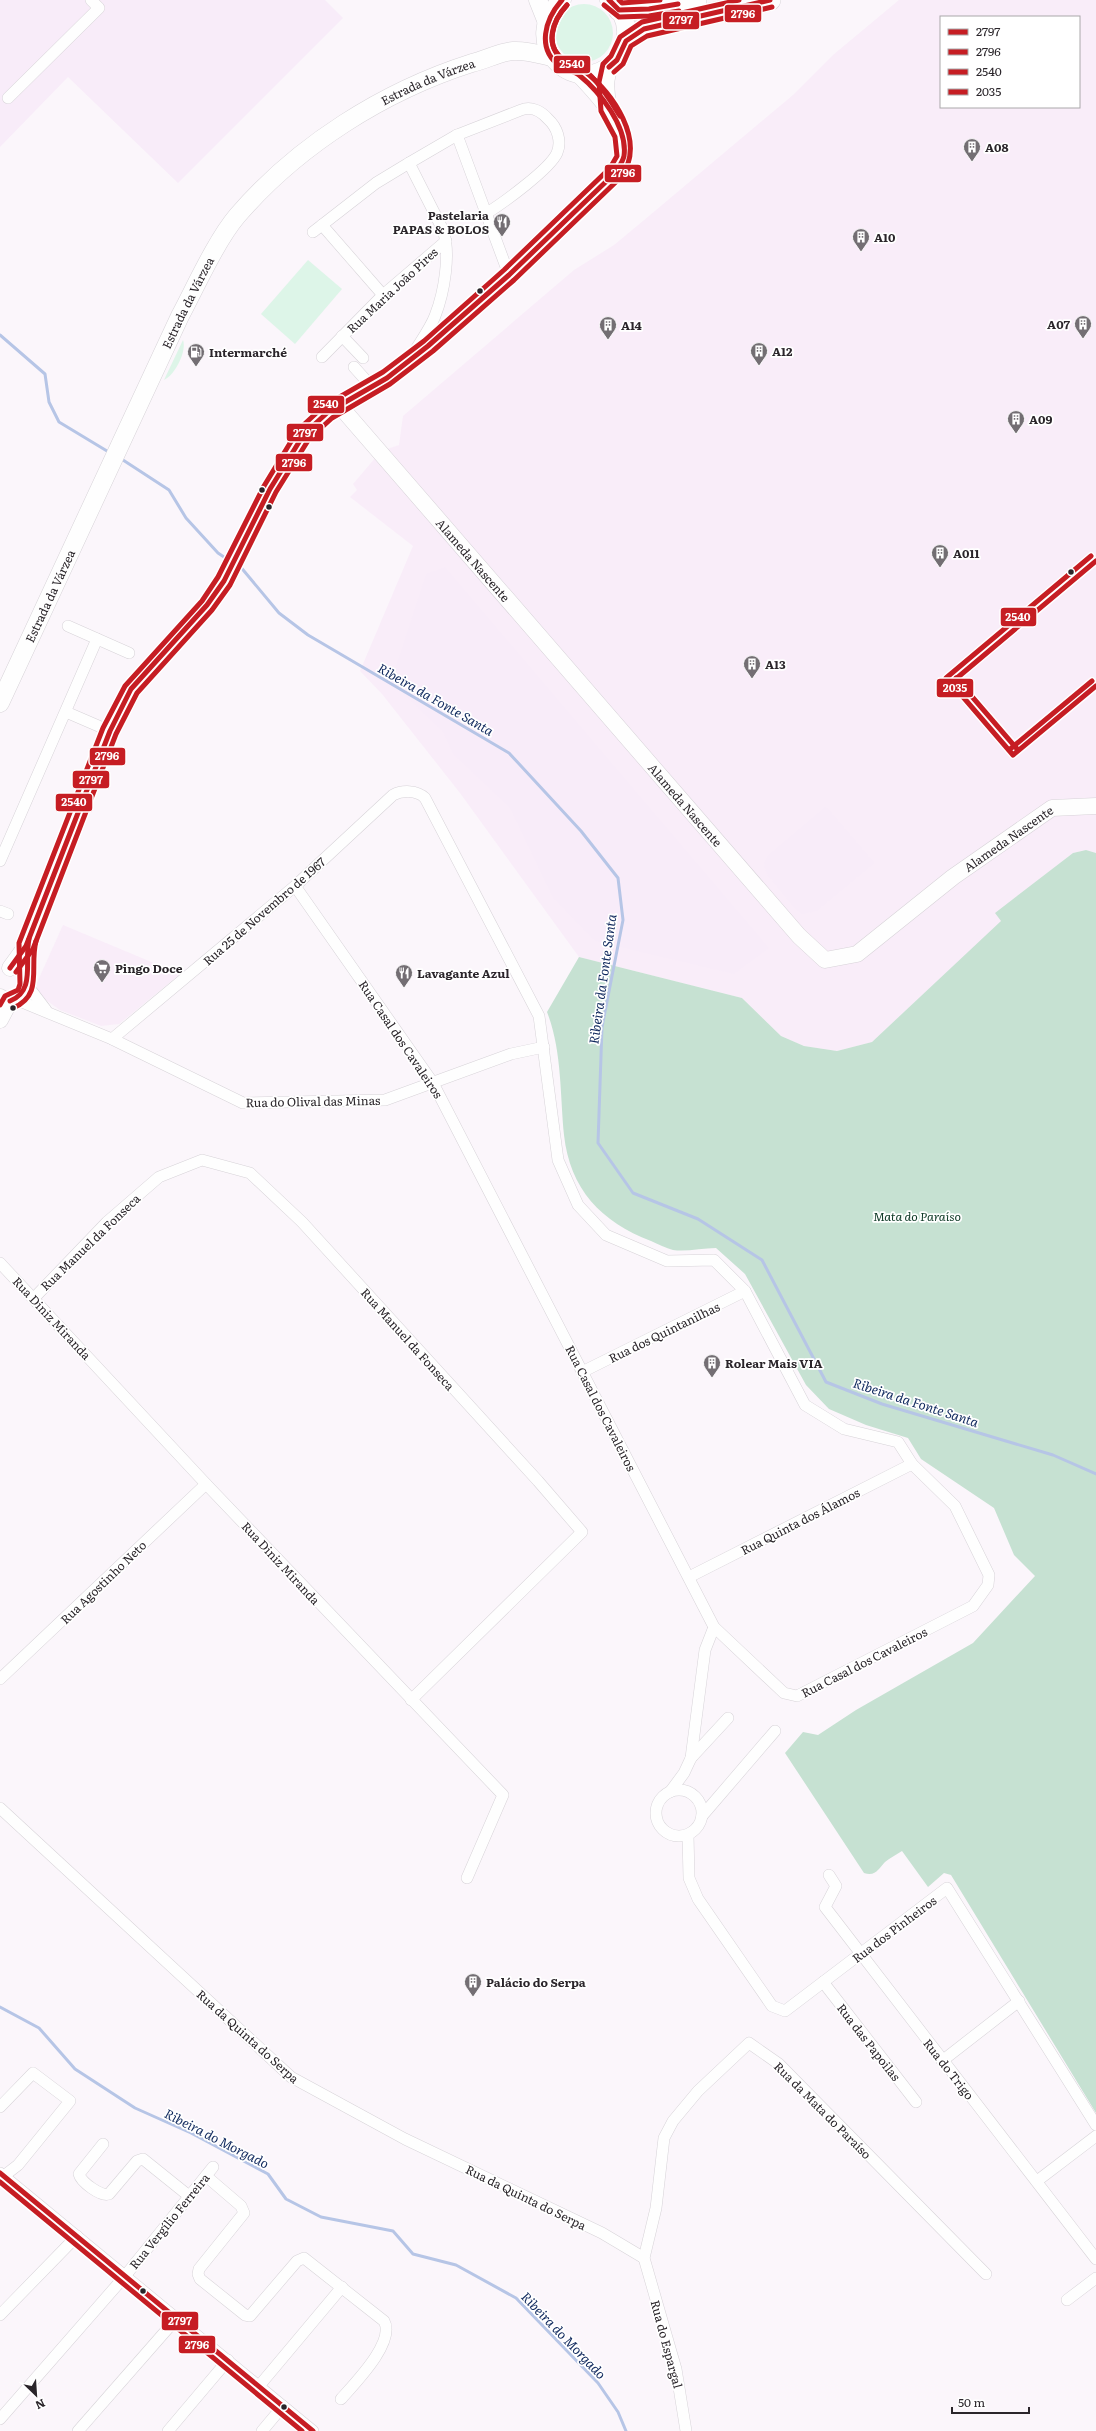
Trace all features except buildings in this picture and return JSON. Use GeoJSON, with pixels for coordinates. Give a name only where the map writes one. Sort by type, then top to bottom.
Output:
{"type":"FeatureCollection","features":[{"type":"Feature","properties":{"kind":"highway"},"geometry":{"type":"LineString","coordinates":[[613,3],[649,9],[696,0]]}},
{"type":"Feature","properties":{"kind":"highway"},"geometry":{"type":"LineString","coordinates":[[626,41],[644,28],[770,0]]}},
{"type":"Feature","properties":{"kind":"main road"},"geometry":{"type":"LineString","coordinates":[[538,0],[546,23],[546,42],[552,57],[559,65],[578,74],[589,74],[609,67],[620,55],[626,41],[626,30],[613,3]]}},
{"type":"Feature","properties":{"kind":"main road","name":"Estrada da Várzea"},"geometry":{"type":"LineString","coordinates":[[512,51],[546,23],[553,8],[562,0]]}},
{"type":"Feature","properties":{"kind":"main road","name":"Estrada da Várzea"},"geometry":{"type":"LineString","coordinates":[[2,699],[180,316],[208,264],[236,217],[276,177],[320,140],[397,92],[456,69],[512,51],[531,52],[552,57]]}},
{"type":"Feature","properties":{"kind":"street"},"geometry":{"type":"LineString","coordinates":[[8,98],[99,8],[91,0]]}},
{"type":"Feature","properties":{"kind":"street"},"geometry":{"type":"LineString","coordinates":[[608,109],[606,83],[609,67]]}},
{"type":"Feature","properties":{"kind":"street"},"geometry":{"type":"LineString","coordinates":[[3,971],[26,946],[110,731],[131,689],[207,604],[224,581],[270,489],[304,434],[339,405],[386,378],[409,361],[509,275],[616,172],[624,157],[622,135],[608,109],[578,74]]}},
{"type":"Feature","properties":{"kind":"street"},"geometry":{"type":"LineString","coordinates":[[383,294],[318,229],[376,183],[457,135],[521,110],[530,108],[546,117],[552,123],[559,137],[559,148],[555,157],[513,196],[487,213]]}},
{"type":"Feature","properties":{"kind":"street"},"geometry":{"type":"LineString","coordinates":[[457,135],[509,275]]}},
{"type":"Feature","properties":{"kind":"street"},"geometry":{"type":"LineString","coordinates":[[409,163],[443,230],[446,241],[444,281],[434,317],[409,361]]}},
{"type":"Feature","properties":{"kind":"street","name":"Rua Maria João Pires"},"geometry":{"type":"LineString","coordinates":[[322,357],[383,294],[446,241]]}},
{"type":"Feature","properties":{"kind":"street"},"geometry":{"type":"LineString","coordinates":[[342,336],[363,358]]}},
{"type":"Feature","properties":{"kind":"street"},"geometry":{"type":"LineString","coordinates":[[354,367],[371,386]]}},
{"type":"Feature","properties":{"kind":"street","name":"Alameda Nascente"},"geometry":{"type":"LineString","coordinates":[[339,405],[800,936],[825,960],[857,954],[953,876],[1052,808],[1096,806]]}},
{"type":"Feature","properties":{"kind":"street"},"geometry":{"type":"LineString","coordinates":[[68,626],[129,653]]}},
{"type":"Feature","properties":{"kind":"street"},"geometry":{"type":"LineString","coordinates":[[0,861],[97,639]]}},
{"type":"Feature","properties":{"kind":"street"},"geometry":{"type":"LineString","coordinates":[[66,712],[110,731]]}},
{"type":"Feature","properties":{"kind":"street","name":"Rua 25 de Novembro de 1967"},"geometry":{"type":"LineString","coordinates":[[112,1039],[295,886],[393,795],[402,792],[418,793],[425,798],[532,1000],[540,1020],[544,1047]]}},
{"type":"Feature","properties":{"kind":"street","name":"Rua Casal dos Cavaleiros"},"geometry":{"type":"LineString","coordinates":[[295,886],[433,1083],[714,1627],[784,1693],[797,1696],[971,1608],[990,1582],[989,1575],[955,1506],[912,1464]]}},
{"type":"Feature","properties":{"kind":"street"},"geometry":{"type":"LineString","coordinates":[[0,1020],[9,999],[24,994],[27,983],[26,946]]}},
{"type":"Feature","properties":{"kind":"street"},"geometry":{"type":"LineString","coordinates":[[3,971],[23,974],[27,983]]}},
{"type":"Feature","properties":{"kind":"street","name":"Rua do Olival das Minas"},"geometry":{"type":"LineString","coordinates":[[27,983],[46,1010]]}},
{"type":"Feature","properties":{"kind":"street","name":"Rua do Olival das Minas"},"geometry":{"type":"LineString","coordinates":[[9,999],[46,1010],[112,1039],[243,1103],[385,1100],[510,1054],[544,1047]]}},
{"type":"Feature","properties":{"kind":"street"},"geometry":{"type":"LineString","coordinates":[[544,1047],[558,1160],[578,1205],[606,1235],[667,1261],[714,1260],[745,1291],[804,1404],[844,1428],[898,1442],[912,1464]]}},
{"type":"Feature","properties":{"kind":"street","name":"Rua Manuel da Fonseca"},"geometry":{"type":"LineString","coordinates":[[34,1298],[107,1222],[159,1177],[202,1160],[250,1173],[302,1222],[538,1481],[582,1532],[411,1700]]}},
{"type":"Feature","properties":{"kind":"street","name":"Rua Diniz Miranda"},"geometry":{"type":"LineString","coordinates":[[0,1263],[206,1484],[502,1795],[467,1878]]}},
{"type":"Feature","properties":{"kind":"street","name":"Rua dos Quintanilhas"},"geometry":{"type":"LineString","coordinates":[[582,1372],[745,1291]]}},
{"type":"Feature","properties":{"kind":"street","name":"Rua Quinta dos Álamos"},"geometry":{"type":"LineString","coordinates":[[688,1578],[912,1464]]}},
{"type":"Feature","properties":{"kind":"street","name":"Rua Agostinho Neto"},"geometry":{"type":"LineString","coordinates":[[0,1680],[206,1484]]}},
{"type":"Feature","properties":{"kind":"street"},"geometry":{"type":"LineString","coordinates":[[714,1627],[705,1650],[691,1758],[684,1773],[670,1792],[658,1803],[656,1815],[660,1826],[672,1836],[688,1835],[695,1830],[702,1816],[775,1731]]}},
{"type":"Feature","properties":{"kind":"street"},"geometry":{"type":"LineString","coordinates":[[691,1758],[728,1718]]}},
{"type":"Feature","properties":{"kind":"street"},"geometry":{"type":"LineString","coordinates":[[670,1792],[683,1791],[695,1797],[702,1808],[702,1816]]}},
{"type":"Feature","properties":{"kind":"street","name":"Rua da Quinta do Serpa"},"geometry":{"type":"LineString","coordinates":[[0,1808],[291,2077],[405,2139],[602,2234],[644,2258]]}},
{"type":"Feature","properties":{"kind":"street","name":"Rua dos Pinheiros"},"geometry":{"type":"LineString","coordinates":[[688,1835],[689,1878],[698,1899],[772,2006],[784,2011],[948,1888],[1096,2125]]}},
{"type":"Feature","properties":{"kind":"street","name":"Rua do Trigo"},"geometry":{"type":"LineString","coordinates":[[829,1875],[836,1886],[825,1907],[942,2061],[1037,2181],[1096,2259]]}},
{"type":"Feature","properties":{"kind":"street","name":"Rua das Papoilas"},"geometry":{"type":"LineString","coordinates":[[823,1982],[916,2102]]}},
{"type":"Feature","properties":{"kind":"street"},"geometry":{"type":"LineString","coordinates":[[942,2061],[1019,2001]]}},
{"type":"Feature","properties":{"kind":"street","name":"Rua da Mata do Paraíso"},"geometry":{"type":"LineString","coordinates":[[644,2258],[656,2208],[664,2138],[673,2121],[698,2091],[749,2043],[779,2064],[986,2274]]}},
{"type":"Feature","properties":{"kind":"street"},"geometry":{"type":"LineString","coordinates":[[0,2107],[34,2073],[70,2101],[18,2165],[1,2176],[77,2236],[313,2431]]}},
{"type":"Feature","properties":{"kind":"street"},"geometry":{"type":"LineString","coordinates":[[1037,2181],[1096,2136]]}},
{"type":"Feature","properties":{"kind":"street"},"geometry":{"type":"LineString","coordinates":[[103,2144],[79,2174],[81,2178],[103,2195],[109,2194],[137,2161],[143,2159],[189,2196]]}},
{"type":"Feature","properties":{"kind":"street","name":"Rua Vergílio Ferreira"},"geometry":{"type":"LineString","coordinates":[[0,2419],[125,2276],[213,2167]]}},
{"type":"Feature","properties":{"kind":"street"},"geometry":{"type":"LineString","coordinates":[[206,2176],[241,2206],[244,2213],[199,2269],[198,2274],[200,2279],[247,2316],[255,2313],[301,2258],[306,2258],[384,2321],[387,2330],[377,2354],[341,2399]]}},
{"type":"Feature","properties":{"kind":"street"},"geometry":{"type":"LineString","coordinates":[[0,2315],[77,2236]]}},
{"type":"Feature","properties":{"kind":"street","name":"Rua do Espargal"},"geometry":{"type":"LineString","coordinates":[[644,2258],[676,2369],[686,2431]]}},
{"type":"Feature","properties":{"kind":"street"},"geometry":{"type":"LineString","coordinates":[[1067,2300],[1096,2278]]}},
{"type":"Feature","properties":{"kind":"street"},"geometry":{"type":"LineString","coordinates":[[259,2386],[342,2287]]}},
{"type":"Feature","properties":{"kind":"street"},"geometry":{"type":"LineString","coordinates":[[78,2431],[177,2318]]}},
{"type":"Feature","properties":{"kind":"street"},"geometry":{"type":"LineString","coordinates":[[168,2431],[228,2360]]}},
{"type":"Feature","properties":{"kind":"street"},"geometry":{"type":"LineString","coordinates":[[262,2431],[283,2406]]}},
{"type":"Feature","properties":{"kind":"shaded area"},"geometry":{"type":"Polygon","coordinates":[[[0,0],[325,0],[343,18],[178,183],[68,77],[0,147],[0,0]]]}},
{"type":"Feature","properties":{"kind":"shaded area"},"geometry":{"type":"Polygon","coordinates":[[[899,0],[1096,0],[1096,853],[1086,850],[1073,853],[996,913],[1002,921],[872,1042],[837,1051],[804,1046],[781,1036],[742,998],[579,957],[460,793],[382,694],[360,671],[413,546],[350,497],[357,490],[353,484],[376,457],[387,449],[399,445],[403,416],[574,270],[614,245],[793,95],[833,55],[899,0]]]}},
{"type":"Feature","properties":{"kind":"shaded area"},"geometry":{"type":"Polygon","coordinates":[[[445,567],[769,948],[734,974],[595,941],[553,898],[510,808],[453,754],[443,732],[391,682],[426,574],[445,567]]]}},
{"type":"Feature","properties":{"kind":"shaded area"},"geometry":{"type":"Polygon","coordinates":[[[826,807],[874,863],[816,911],[803,914],[796,909],[767,874],[764,864],[768,856],[826,807]]]}},
{"type":"Feature","properties":{"kind":"shaded area"},"geometry":{"type":"Polygon","coordinates":[[[63,925],[180,974],[119,1024],[101,1026],[60,1010],[39,995],[36,985],[63,925]]]}},
{"type":"Feature","properties":{"kind":"green space"},"geometry":{"type":"Polygon","coordinates":[[[578,4],[590,4],[605,12],[613,27],[613,39],[605,54],[590,62],[578,62],[563,54],[555,39],[555,27],[563,12],[578,4]]]}},
{"type":"Feature","properties":{"kind":"green space"},"geometry":{"type":"Polygon","coordinates":[[[308,260],[342,289],[295,344],[261,314],[308,260]]]}},
{"type":"Feature","properties":{"kind":"green space"},"geometry":{"type":"Polygon","coordinates":[[[183,340],[184,345],[182,356],[176,368],[164,380],[183,340]]]}},
{"type":"Feature","properties":{"kind":"green space","name":"Mata do Paraíso"},"geometry":{"type":"Polygon","coordinates":[[[1086,850],[1096,853],[1096,2113],[951,1875],[944,1873],[928,1887],[902,1851],[885,1862],[874,1873],[864,1873],[785,1753],[803,1732],[818,1735],[856,1710],[973,1643],[1035,1576],[1014,1555],[994,1508],[921,1459],[908,1438],[866,1425],[829,1409],[806,1385],[745,1274],[716,1248],[683,1251],[673,1250],[633,1233],[617,1224],[591,1201],[573,1172],[567,1154],[564,1135],[558,1057],[552,1027],[547,1012],[579,957],[742,998],[781,1036],[804,1046],[837,1051],[872,1042],[1001,921],[995,913],[1073,853],[1086,850]]]}},
{"type":"Feature","properties":{"kind":"waterway","name":"Ribeira da Fonte Santa"},"geometry":{"type":"LineString","coordinates":[[0,335],[45,374],[49,402],[59,422],[107,451]]}},
{"type":"Feature","properties":{"kind":"waterway","name":"Ribeira da Fonte Santa"},"geometry":{"type":"LineString","coordinates":[[123,460],[169,490],[186,518],[218,553],[224,557]]}},
{"type":"Feature","properties":{"kind":"waterway","name":"Ribeira da Fonte Santa"},"geometry":{"type":"LineString","coordinates":[[239,565],[279,613],[308,635],[509,753],[581,831],[618,878],[623,920],[602,1027],[598,1143],[633,1193],[698,1219],[762,1260],[826,1382],[882,1404],[1053,1455],[1096,1474]]}},
{"type":"Feature","properties":{"kind":"waterway","name":"Ribeira do Morgado"},"geometry":{"type":"LineString","coordinates":[[0,2007],[39,2028],[75,2069],[135,2108],[191,2133],[268,2174],[286,2199],[321,2217],[393,2231],[413,2254],[456,2265],[516,2298],[598,2383],[618,2412],[626,2431]]}},
{"type":"Feature","properties":{"kind":"transit line","name":"2797"},"geometry":{"type":"LineString","coordinates":[[10,968],[26,946],[110,731],[131,689],[207,605],[224,581],[270,489],[304,434],[328,412],[387,378],[428,346],[509,275],[616,172],[620,166],[624,156],[624,145],[622,134],[611,111],[604,100],[587,82],[577,74],[560,66],[552,59],[548,51],[546,43],[548,25],[551,16],[562,0]]}},
{"type":"Feature","properties":{"kind":"transit line","name":"2797"},"geometry":{"type":"LineString","coordinates":[[609,0],[619,10],[649,9],[678,4]]}},
{"type":"Feature","properties":{"kind":"transit line","name":"2540"},"geometry":{"type":"LineString","coordinates":[[619,0],[622,3],[660,0]]}},
{"type":"Feature","properties":{"kind":"transit line","name":"2540"},"geometry":{"type":"LineString","coordinates":[[0,1005],[5,996],[18,990],[20,984],[19,943],[103,728],[125,686],[202,601],[218,577],[264,486],[298,430],[324,406],[383,372],[424,341],[504,270],[610,168],[617,156],[615,137],[601,111],[599,82],[603,64],[611,56],[620,37],[642,22],[739,0]]}},
{"type":"Feature","properties":{"kind":"transit line","name":"2797"},"geometry":{"type":"LineString","coordinates":[[609,67],[617,60],[626,41],[644,29],[770,0]]}},
{"type":"Feature","properties":{"kind":"transit line","name":"2796"},"geometry":{"type":"LineString","coordinates":[[16,972],[33,949],[116,734],[137,693],[212,610],[230,585],[276,492],[309,439],[332,418],[390,384],[433,351],[514,280],[621,177],[628,163],[630,148],[628,133],[623,119],[615,104],[605,91],[581,68],[564,60],[554,47],[552,40],[554,25],[567,5]]}},
{"type":"Feature","properties":{"kind":"transit line","name":"2540"},"geometry":{"type":"LineString","coordinates":[[567,5],[554,26],[552,33],[554,48],[558,55],[565,61],[583,70],[594,79],[620,116]]}},
{"type":"Feature","properties":{"kind":"transit line","name":"2796"},"geometry":{"type":"LineString","coordinates":[[604,5],[619,17],[649,16],[679,11]]}},
{"type":"Feature","properties":{"kind":"transit line","name":"2796"},"geometry":{"type":"LineString","coordinates":[[614,72],[623,64],[631,46],[647,36],[772,7]]}},
{"type":"Feature","properties":{"kind":"transit line","name":"2540"},"geometry":{"type":"LineString","coordinates":[[946,678],[1091,556]]}},
{"type":"Feature","properties":{"kind":"transit line","name":"2035"},"geometry":{"type":"LineString","coordinates":[[1096,561],[951,683],[1013,755],[1096,686]]}},
{"type":"Feature","properties":{"kind":"transit line","name":"2540"},"geometry":{"type":"LineString","coordinates":[[956,678],[1018,750]]}},
{"type":"Feature","properties":{"kind":"transit line","name":"2540"},"geometry":{"type":"LineString","coordinates":[[1009,750],[1092,681]]}},
{"type":"Feature","properties":{"kind":"transit line","name":"2797"},"geometry":{"type":"LineString","coordinates":[[10,1001],[18,996],[26,983],[29,939]]}},
{"type":"Feature","properties":{"kind":"transit line","name":"2796"},"geometry":{"type":"LineString","coordinates":[[13,1008],[29,996],[32,988],[34,979],[34,951],[36,941]]}},
{"type":"Feature","properties":{"kind":"transit line","name":"2797"},"geometry":{"type":"LineString","coordinates":[[0,2173],[313,2431]]}},
{"type":"Feature","properties":{"kind":"transit line","name":"2796"},"geometry":{"type":"LineString","coordinates":[[0,2182],[302,2431]]}},
{"type":"Feature","properties":{"kind":"place","name":"A08"},"geometry":{"type":"Point","coordinates":[972,162]}},
{"type":"Feature","properties":{"kind":"place","name":"Pastelaria PAPAS & BOLOS"},"geometry":{"type":"Point","coordinates":[502,237]}},
{"type":"Feature","properties":{"kind":"place","name":"A10"},"geometry":{"type":"Point","coordinates":[861,252]}},
{"type":"Feature","properties":{"kind":"place","name":"A07"},"geometry":{"type":"Point","coordinates":[1083,339]}},
{"type":"Feature","properties":{"kind":"place","name":"A14"},"geometry":{"type":"Point","coordinates":[608,340]}},
{"type":"Feature","properties":{"kind":"place","name":"A12"},"geometry":{"type":"Point","coordinates":[759,366]}},
{"type":"Feature","properties":{"kind":"place","name":"Intermarché"},"geometry":{"type":"Point","coordinates":[196,367]}},
{"type":"Feature","properties":{"kind":"place","name":"A09"},"geometry":{"type":"Point","coordinates":[1016,434]}},
{"type":"Feature","properties":{"kind":"place","name":"A011"},"geometry":{"type":"Point","coordinates":[940,568]}},
{"type":"Feature","properties":{"kind":"place","name":"A13"},"geometry":{"type":"Point","coordinates":[752,679]}},
{"type":"Feature","properties":{"kind":"place","name":"Pingo Doce"},"geometry":{"type":"Point","coordinates":[102,983]}},
{"type":"Feature","properties":{"kind":"place","name":"Lavagante Azul"},"geometry":{"type":"Point","coordinates":[404,988]}},
{"type":"Feature","properties":{"kind":"place","name":"Rolear Mais VIA"},"geometry":{"type":"Point","coordinates":[712,1378]}},
{"type":"Feature","properties":{"kind":"place","name":"Palácio do Serpa"},"geometry":{"type":"Point","coordinates":[473,1997]}}]}
